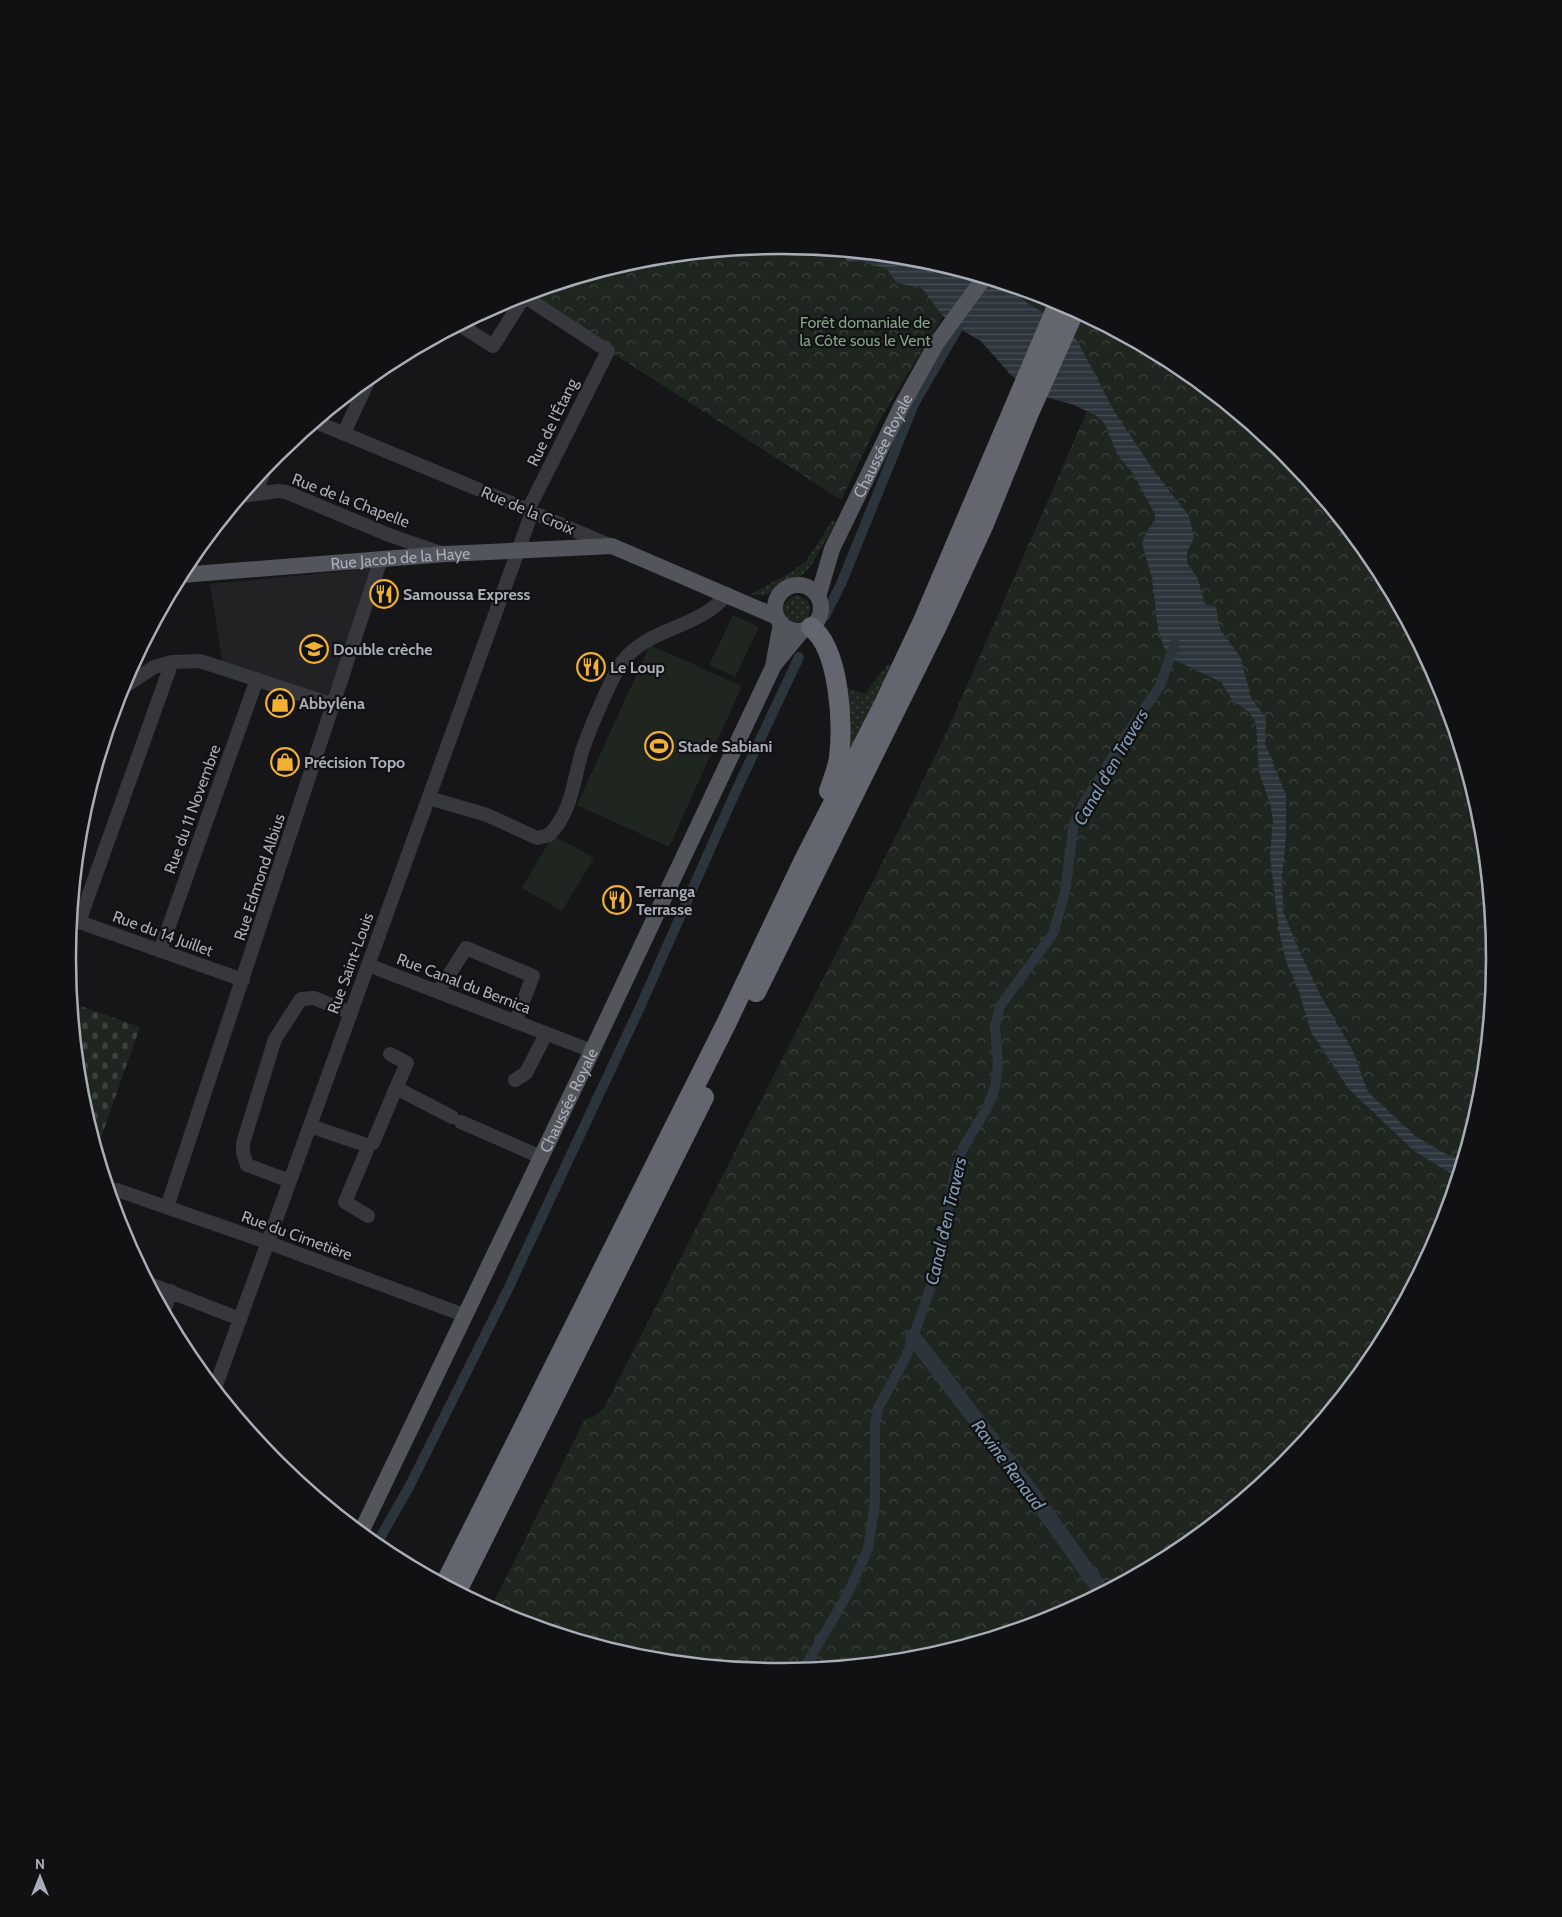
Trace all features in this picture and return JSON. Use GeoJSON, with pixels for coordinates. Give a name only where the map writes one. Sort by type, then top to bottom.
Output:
{"type":"FeatureCollection","features":[{"type":"Feature","properties":{"kind":"highway"},"geometry":{"type":"LineString","coordinates":[[460,1586],[895,714],[984,524],[1056,309]]}},
{"type":"Feature","properties":{"kind":"highway"},"geometry":{"type":"LineString","coordinates":[[447,1579],[727,1022],[804,860],[839,794],[923,620],[1023,408],[1072,316]]}},
{"type":"Feature","properties":{"kind":"highway"},"geometry":{"type":"LineString","coordinates":[[804,860],[836,770],[840,736],[837,693],[832,662],[823,638],[806,629]]}},
{"type":"Feature","properties":{"kind":"main road","name":"Chaussée Royale"},"geometry":{"type":"LineString","coordinates":[[818,597],[832,549],[901,407],[936,344],[980,283]]}},
{"type":"Feature","properties":{"kind":"main road","name":"Rue Jacob de la Haye"},"geometry":{"type":"LineString","coordinates":[[192,572],[446,554],[612,546]]}},
{"type":"Feature","properties":{"kind":"main road","name":"Rue de la Croix"},"geometry":{"type":"LineString","coordinates":[[612,546],[733,597],[779,620]]}},
{"type":"Feature","properties":{"kind":"main road","name":"Chaussée Royale"},"geometry":{"type":"LineString","coordinates":[[800,586],[832,549]]}},
{"type":"Feature","properties":{"kind":"main road"},"geometry":{"type":"LineString","coordinates":[[800,586],[810,589],[818,597],[821,610],[819,617],[806,629],[787,628],[779,620],[775,608],[778,598],[787,588],[800,586]]}},
{"type":"Feature","properties":{"kind":"main road","name":"Rue de la Croix"},"geometry":{"type":"LineString","coordinates":[[733,597],[778,598]]}},
{"type":"Feature","properties":{"kind":"main road","name":"Chaussée Royale"},"geometry":{"type":"LineString","coordinates":[[773,667],[779,620]]}},
{"type":"Feature","properties":{"kind":"main road","name":"Chaussée Royale"},"geometry":{"type":"LineString","coordinates":[[364,1526],[592,1051],[773,667],[806,629]]}},
{"type":"Feature","properties":{"kind":"street","name":"Rue de l'Étang"},"geometry":{"type":"LineString","coordinates":[[520,550],[530,513],[608,351],[529,300]]}},
{"type":"Feature","properties":{"kind":"street"},"geometry":{"type":"LineString","coordinates":[[465,328],[493,346],[518,304]]}},
{"type":"Feature","properties":{"kind":"street"},"geometry":{"type":"LineString","coordinates":[[344,433],[364,391]]}},
{"type":"Feature","properties":{"kind":"street","name":"Rue de la Croix"},"geometry":{"type":"LineString","coordinates":[[322,424],[612,546]]}},
{"type":"Feature","properties":{"kind":"street"},"geometry":{"type":"LineString","coordinates":[[256,493],[259,486]]}},
{"type":"Feature","properties":{"kind":"street","name":"Rue de la Chapelle"},"geometry":{"type":"LineString","coordinates":[[251,494],[286,492],[389,535],[446,554]]}},
{"type":"Feature","properties":{"kind":"street","name":"Rue Edmond Albius"},"geometry":{"type":"LineString","coordinates":[[168,1207],[334,705],[385,559],[389,535]]}},
{"type":"Feature","properties":{"kind":"street","name":"Rue Saint-Louis"},"geometry":{"type":"LineString","coordinates":[[217,1381],[520,550]]}},
{"type":"Feature","properties":{"kind":"street"},"geometry":{"type":"LineString","coordinates":[[429,798],[487,815],[537,838],[550,835],[565,815],[581,753],[622,662],[645,641],[710,612],[733,597]]}},
{"type":"Feature","properties":{"kind":"street"},"geometry":{"type":"LineString","coordinates":[[134,680],[154,667],[172,662],[200,661],[334,705]]}},
{"type":"Feature","properties":{"kind":"street"},"geometry":{"type":"LineString","coordinates":[[78,913],[172,662]]}},
{"type":"Feature","properties":{"kind":"street","name":"Rue du 11 Novembre"},"geometry":{"type":"LineString","coordinates":[[160,951],[257,679]]}},
{"type":"Feature","properties":{"kind":"street","name":"Rue du 14 Juillet"},"geometry":{"type":"LineString","coordinates":[[78,922],[243,980]]}},
{"type":"Feature","properties":{"kind":"street"},"geometry":{"type":"LineString","coordinates":[[438,992],[466,948],[534,976],[515,1022]]}},
{"type":"Feature","properties":{"kind":"street","name":"Rue Canal du Bernica"},"geometry":{"type":"LineString","coordinates":[[368,965],[592,1051]]}},
{"type":"Feature","properties":{"kind":"street"},"geometry":{"type":"LineString","coordinates":[[290,1181],[248,1165],[243,1153],[243,1143],[275,1039],[301,999],[314,998],[351,1013]]}},
{"type":"Feature","properties":{"kind":"street"},"geometry":{"type":"LineString","coordinates":[[515,1080],[526,1073],[546,1034]]}},
{"type":"Feature","properties":{"kind":"street"},"geometry":{"type":"LineString","coordinates":[[368,1216],[345,1202],[407,1063],[390,1054]]}},
{"type":"Feature","properties":{"kind":"street"},"geometry":{"type":"LineString","coordinates":[[396,1088],[457,1119],[541,1157]]}},
{"type":"Feature","properties":{"kind":"street"},"geometry":{"type":"LineString","coordinates":[[310,1126],[369,1146]]}},
{"type":"Feature","properties":{"kind":"street","name":"Rue du Cimetière"},"geometry":{"type":"LineString","coordinates":[[116,1191],[168,1207],[269,1243],[464,1316]]}},
{"type":"Feature","properties":{"kind":"street"},"geometry":{"type":"LineString","coordinates":[[158,1287],[240,1319]]}},
{"type":"Feature","properties":{"kind":"street"},"geometry":{"type":"LineString","coordinates":[[167,1303],[170,1292]]}},
{"type":"Feature","properties":{"kind":"shaded area"},"geometry":{"type":"Polygon","coordinates":[[[845,257],[918,267],[1008,291],[1018,295],[1027,303],[1044,313],[1078,342],[1114,411],[1154,471],[1189,516],[1194,537],[1187,553],[1187,563],[1198,579],[1205,604],[1216,607],[1220,629],[1241,658],[1251,698],[1266,718],[1265,744],[1286,795],[1286,838],[1282,877],[1283,911],[1296,943],[1319,993],[1353,1051],[1368,1092],[1415,1136],[1448,1155],[1457,1158],[1452,1174],[1414,1151],[1348,1088],[1311,1032],[1299,991],[1286,961],[1279,931],[1270,855],[1273,821],[1271,808],[1259,771],[1256,723],[1249,712],[1233,701],[1221,682],[1175,660],[1164,648],[1158,629],[1152,578],[1142,543],[1147,531],[1155,521],[1155,514],[1132,472],[1118,456],[1105,424],[1097,416],[1074,405],[1046,397],[1026,387],[1011,375],[981,341],[958,328],[943,316],[922,288],[897,283],[887,269],[860,261],[847,262],[845,257]]]}},
{"type":"Feature","properties":{"kind":"shaded area"},"geometry":{"type":"Polygon","coordinates":[[[376,568],[332,699],[222,661],[210,584],[376,568]]]}},
{"type":"Feature","properties":{"kind":"green space","name":"Forêt domaniale de la Côte sous le Vent"},"geometry":{"type":"Polygon","coordinates":[[[781,254],[827,255],[873,260],[918,267],[1018,295],[1073,335],[1082,321],[1133,348],[1210,399],[1279,460],[1340,529],[1367,567],[1391,606],[1413,647],[1432,689],[1462,776],[1480,867],[1486,958],[1480,1050],[1462,1141],[1448,1185],[1432,1228],[1413,1270],[1391,1311],[1367,1350],[1340,1388],[1311,1423],[1279,1457],[1210,1518],[1133,1569],[1093,1591],[1051,1610],[1008,1626],[963,1639],[918,1650],[827,1662],[735,1662],[689,1657],[644,1650],[599,1639],[554,1626],[494,1602],[585,1419],[594,1417],[604,1408],[902,824],[948,729],[1087,411],[1011,375],[981,341],[958,328],[943,316],[879,421],[841,500],[530,300],[599,278],[644,267],[689,260],[735,255],[781,254]]]}},
{"type":"Feature","properties":{"kind":"green space"},"geometry":{"type":"Polygon","coordinates":[[[1018,295],[1047,305],[1044,313],[1027,303],[1018,295]]]}},
{"type":"Feature","properties":{"kind":"green space"},"geometry":{"type":"Polygon","coordinates":[[[832,521],[836,522],[811,566],[801,576],[765,595],[749,595],[792,572],[806,561],[832,521]]]}},
{"type":"Feature","properties":{"kind":"green space"},"geometry":{"type":"Polygon","coordinates":[[[797,596],[806,600],[810,609],[806,618],[797,622],[788,618],[784,609],[788,600],[797,596]]]}},
{"type":"Feature","properties":{"kind":"green space"},"geometry":{"type":"Polygon","coordinates":[[[733,615],[759,627],[735,677],[709,665],[733,615]]]}},
{"type":"Feature","properties":{"kind":"green space","name":"Stade Sabiani"},"geometry":{"type":"Polygon","coordinates":[[[650,645],[742,686],[669,847],[577,805],[650,645]]]}},
{"type":"Feature","properties":{"kind":"green space"},"geometry":{"type":"Polygon","coordinates":[[[888,664],[893,665],[850,752],[845,750],[842,686],[865,694],[888,664]]]}},
{"type":"Feature","properties":{"kind":"green space"},"geometry":{"type":"Polygon","coordinates":[[[553,835],[594,858],[562,911],[522,888],[553,835]]]}},
{"type":"Feature","properties":{"kind":"green space"},"geometry":{"type":"Polygon","coordinates":[[[78,1005],[140,1027],[100,1141],[82,1050],[78,1005]]]}},
{"type":"Feature","properties":{"kind":"waterway"},"geometry":{"type":"LineString","coordinates":[[825,616],[841,584],[914,404],[958,328]]}},
{"type":"Feature","properties":{"kind":"waterway","name":"Canal d'en Travers"},"geometry":{"type":"LineString","coordinates":[[807,1662],[847,1595],[868,1549],[875,1502],[875,1425],[878,1408],[906,1357],[928,1295],[938,1261],[955,1172],[963,1148],[986,1110],[995,1088],[998,1064],[995,1026],[1000,1006],[1053,934],[1065,892],[1074,823],[1127,734],[1160,686],[1175,643]]}},
{"type":"Feature","properties":{"kind":"waterway"},"geometry":{"type":"LineString","coordinates":[[380,1538],[409,1487],[509,1287],[641,1005],[735,793],[799,657]]}},
{"type":"Feature","properties":{"kind":"waterway","name":"Ravine Renaud"},"geometry":{"type":"LineString","coordinates":[[913,1337],[1025,1484],[1099,1588]]}},
{"type":"Feature","properties":{"kind":"place","name":"Samoussa Express"},"geometry":{"type":"Point","coordinates":[384,594]}},
{"type":"Feature","properties":{"kind":"place","name":"Double crèche"},"geometry":{"type":"Point","coordinates":[314,649]}},
{"type":"Feature","properties":{"kind":"place","name":"Le Loup"},"geometry":{"type":"Point","coordinates":[591,667]}},
{"type":"Feature","properties":{"kind":"place","name":"Abbyléna"},"geometry":{"type":"Point","coordinates":[280,703]}},
{"type":"Feature","properties":{"kind":"place","name":"Stade Sabiani"},"geometry":{"type":"Point","coordinates":[659,746]}},
{"type":"Feature","properties":{"kind":"place","name":"Précision Topo"},"geometry":{"type":"Point","coordinates":[285,762]}},
{"type":"Feature","properties":{"kind":"place","name":"Terranga Terrasse"},"geometry":{"type":"Point","coordinates":[617,900]}}]}
